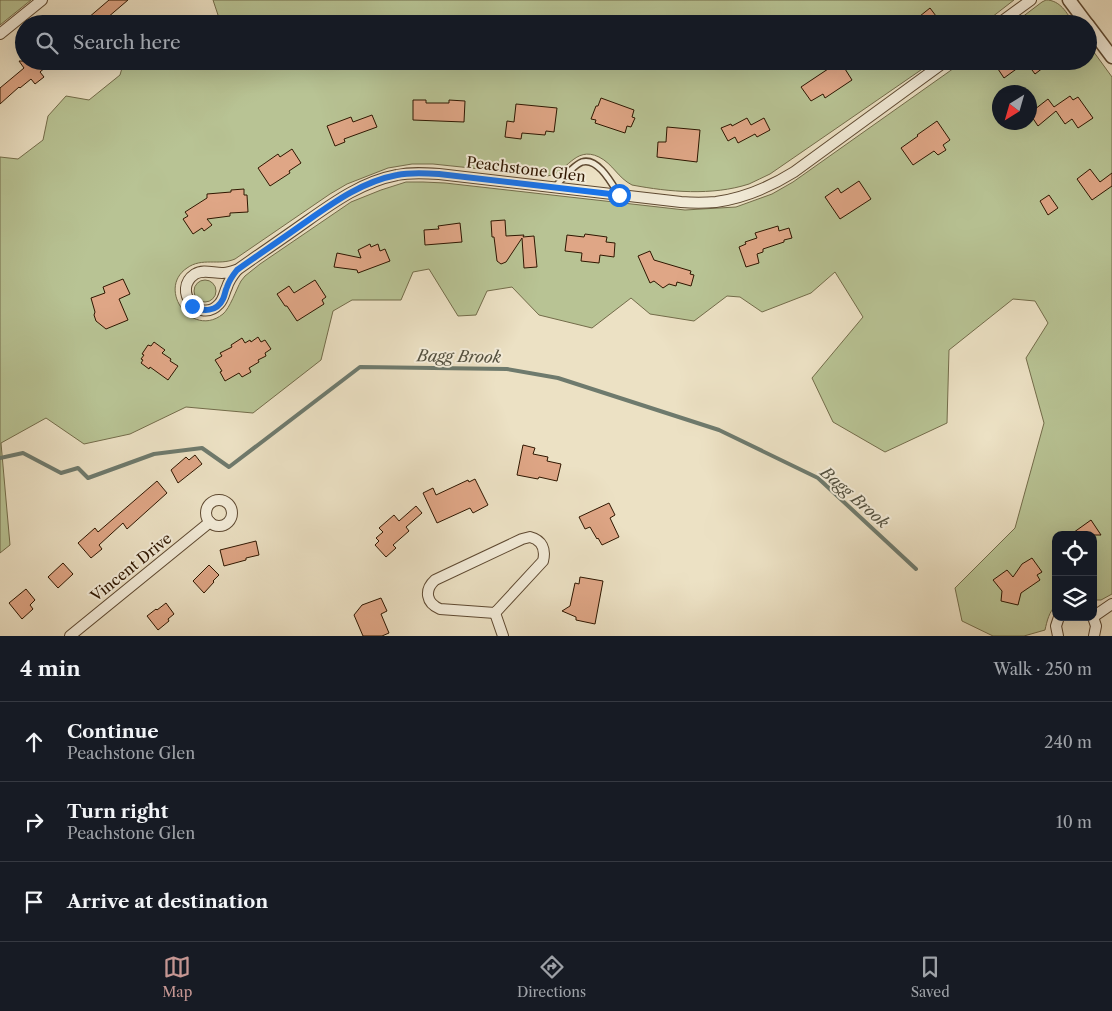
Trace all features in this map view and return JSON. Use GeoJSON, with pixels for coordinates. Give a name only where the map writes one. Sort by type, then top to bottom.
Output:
{"type":"FeatureCollection","features":[{"type":"Feature","properties":{"kind":"street"},"geometry":{"type":"LineString","coordinates":[[23,15],[42,0]]}},
{"type":"Feature","properties":{"kind":"street"},"geometry":{"type":"LineString","coordinates":[[1010,15],[1030,0]]}},
{"type":"Feature","properties":{"kind":"street"},"geometry":{"type":"LineString","coordinates":[[1069,0],[1080,15]]}},
{"type":"Feature","properties":{"kind":"street"},"geometry":{"type":"LineString","coordinates":[[0,34],[15,22]]}},
{"type":"Feature","properties":{"kind":"street"},"geometry":{"type":"LineString","coordinates":[[1097,37],[1112,57]]}},
{"type":"Feature","properties":{"kind":"street","name":"Peachstone Glen"},"geometry":{"type":"LineString","coordinates":[[237,270],[220,273],[203,271],[195,274],[187,285],[186,294],[190,302],[196,308],[205,310],[218,306],[237,270],[330,204],[370,183],[398,175],[426,173],[681,202],[715,202],[732,199],[764,188],[794,172],[934,70]]}},
{"type":"Feature","properties":{"kind":"street","name":"Vincent Drive"},"geometry":{"type":"LineString","coordinates":[[70,636],[210,522]]}},
{"type":"Feature","properties":{"kind":"street"},"geometry":{"type":"LineString","coordinates":[[530,538],[537,540],[544,548],[543,560],[495,613],[437,608],[429,601],[428,588],[435,580],[522,539],[530,538]]}},
{"type":"Feature","properties":{"kind":"street"},"geometry":{"type":"LineString","coordinates":[[1097,614],[1112,604]]}},
{"type":"Feature","properties":{"kind":"street"},"geometry":{"type":"LineString","coordinates":[[495,613],[503,636]]}},
{"type":"Feature","properties":{"kind":"street"},"geometry":{"type":"LineString","coordinates":[[1058,621],[1056,626],[1058,636]]}},
{"type":"Feature","properties":{"kind":"street"},"geometry":{"type":"LineString","coordinates":[[1094,621],[1096,626],[1094,636]]}},
{"type":"Feature","properties":{"kind":"lane"},"geometry":{"type":"LineString","coordinates":[[554,188],[572,169],[582,162],[592,163],[601,169],[619,195]]}},
{"type":"Feature","properties":{"kind":"green space"},"geometry":{"type":"Polygon","coordinates":[[[0,0],[31,0],[0,25],[0,0]]]}},
{"type":"Feature","properties":{"kind":"green space"},"geometry":{"type":"Polygon","coordinates":[[[213,0],[1014,0],[995,15],[218,15],[213,0]]]}},
{"type":"Feature","properties":{"kind":"green space"},"geometry":{"type":"Polygon","coordinates":[[[1046,0],[1055,2],[1068,15],[1025,15],[1046,0]]]}},
{"type":"Feature","properties":{"kind":"green space"},"geometry":{"type":"Polygon","coordinates":[[[1097,56],[1112,77],[1112,594],[1097,600],[1097,531],[1052,531],[1052,611],[1045,630],[1024,636],[993,636],[962,621],[955,588],[1015,528],[1044,423],[1026,358],[1048,323],[1035,301],[1013,299],[949,350],[947,423],[885,452],[833,422],[812,378],[863,317],[835,272],[811,293],[762,312],[740,297],[727,296],[694,321],[650,314],[631,298],[592,328],[539,315],[512,287],[487,291],[476,315],[458,316],[429,269],[413,272],[401,300],[352,300],[333,311],[321,360],[253,413],[186,407],[130,434],[84,444],[46,418],[1,443],[10,545],[0,553],[0,157],[18,159],[43,140],[48,116],[66,96],[89,100],[120,75],[121,70],[921,70],[770,174],[735,188],[691,192],[632,185],[623,179],[604,160],[590,154],[577,157],[554,174],[547,176],[433,164],[412,164],[388,168],[347,184],[330,194],[235,259],[223,262],[199,263],[187,268],[178,277],[175,288],[177,298],[182,308],[190,316],[200,320],[211,320],[223,314],[245,276],[351,202],[406,182],[445,183],[685,210],[736,207],[772,194],[793,182],[951,70],[1097,70],[1097,56]]]}},
{"type":"Feature","properties":{"kind":"green space"},"geometry":{"type":"Polygon","coordinates":[[[205,280],[213,283],[216,291],[213,299],[205,302],[197,299],[194,291],[197,283],[205,280]]]}},
{"type":"Feature","properties":{"kind":"building"},"geometry":{"type":"Polygon","coordinates":[[[109,0],[128,0],[110,15],[92,15],[109,0]]]}},
{"type":"Feature","properties":{"kind":"building"},"geometry":{"type":"Polygon","coordinates":[[[930,8],[935,15],[921,15],[930,8]]]}},
{"type":"Feature","properties":{"kind":"building"},"geometry":{"type":"Polygon","coordinates":[[[22,70],[42,70],[40,72],[44,77],[35,84],[31,79],[0,104],[0,88],[22,70]]]}},
{"type":"Feature","properties":{"kind":"building"},"geometry":{"type":"Polygon","coordinates":[[[826,70],[846,70],[852,80],[825,98],[823,94],[811,101],[801,87],[826,70]]]}},
{"type":"Feature","properties":{"kind":"building"},"geometry":{"type":"Polygon","coordinates":[[[999,70],[1015,70],[1004,78],[999,70]]]}},
{"type":"Feature","properties":{"kind":"building"},"geometry":{"type":"Polygon","coordinates":[[[1032,70],[1040,70],[1035,74],[1032,70]]]}},
{"type":"Feature","properties":{"kind":"building"},"geometry":{"type":"Polygon","coordinates":[[[1070,96],[1073,100],[1078,97],[1093,118],[1078,128],[1072,119],[1065,124],[1056,111],[1038,126],[1037,108],[1048,99],[1054,107],[1070,96]]]}},
{"type":"Feature","properties":{"kind":"building"},"geometry":{"type":"Polygon","coordinates":[[[601,98],[634,110],[632,117],[635,118],[631,127],[627,126],[625,133],[595,123],[596,120],[591,119],[601,98]]]}},
{"type":"Feature","properties":{"kind":"building"},"geometry":{"type":"Polygon","coordinates":[[[413,100],[426,100],[426,103],[449,103],[449,100],[465,101],[464,122],[413,120],[413,100]]]}},
{"type":"Feature","properties":{"kind":"building"},"geometry":{"type":"Polygon","coordinates":[[[516,104],[557,108],[554,132],[546,131],[545,135],[522,133],[521,139],[505,137],[507,121],[514,122],[516,104]]]}},
{"type":"Feature","properties":{"kind":"building"},"geometry":{"type":"Polygon","coordinates":[[[372,115],[377,127],[344,139],[345,142],[335,146],[327,126],[351,117],[353,122],[372,115]]]}},
{"type":"Feature","properties":{"kind":"building"},"geometry":{"type":"Polygon","coordinates":[[[747,118],[751,125],[764,118],[770,130],[757,137],[755,134],[738,143],[735,137],[728,141],[721,128],[731,124],[732,126],[747,118]]]}},
{"type":"Feature","properties":{"kind":"building"},"geometry":{"type":"Polygon","coordinates":[[[937,121],[950,140],[943,145],[946,150],[938,155],[934,151],[913,165],[901,148],[937,121]]]}},
{"type":"Feature","properties":{"kind":"building"},"geometry":{"type":"Polygon","coordinates":[[[667,127],[700,130],[697,162],[657,157],[658,142],[666,142],[667,127]]]}},
{"type":"Feature","properties":{"kind":"building"},"geometry":{"type":"Polygon","coordinates":[[[292,149],[301,163],[270,186],[258,168],[278,154],[280,157],[292,149]]]}},
{"type":"Feature","properties":{"kind":"building"},"geometry":{"type":"Polygon","coordinates":[[[1090,169],[1100,182],[1112,173],[1112,186],[1092,200],[1077,179],[1090,169]]]}},
{"type":"Feature","properties":{"kind":"building"},"geometry":{"type":"Polygon","coordinates":[[[859,181],[871,199],[840,219],[825,197],[838,188],[841,193],[859,181]]]}},
{"type":"Feature","properties":{"kind":"building"},"geometry":{"type":"Polygon","coordinates":[[[244,189],[244,195],[247,195],[248,212],[230,213],[230,216],[207,219],[212,225],[204,231],[202,228],[193,234],[183,219],[188,216],[185,212],[207,198],[207,194],[244,189]]]}},
{"type":"Feature","properties":{"kind":"building"},"geometry":{"type":"Polygon","coordinates":[[[1049,195],[1058,208],[1048,215],[1040,201],[1049,195]]]}},
{"type":"Feature","properties":{"kind":"building"},"geometry":{"type":"Polygon","coordinates":[[[505,220],[506,236],[534,236],[537,267],[524,268],[522,238],[506,262],[501,264],[497,261],[491,221],[505,220]]]}},
{"type":"Feature","properties":{"kind":"building"},"geometry":{"type":"Polygon","coordinates":[[[460,223],[462,242],[425,245],[424,230],[439,229],[438,226],[460,223]]]}},
{"type":"Feature","properties":{"kind":"building"},"geometry":{"type":"Polygon","coordinates":[[[778,226],[779,231],[789,228],[792,238],[763,249],[763,252],[757,254],[759,263],[746,267],[739,247],[746,244],[745,242],[757,238],[755,233],[778,226]]]}},
{"type":"Feature","properties":{"kind":"building"},"geometry":{"type":"Polygon","coordinates":[[[585,234],[607,237],[606,242],[615,243],[614,257],[600,255],[599,263],[581,261],[582,253],[565,251],[567,235],[584,237],[585,234]]]}},
{"type":"Feature","properties":{"kind":"building"},"geometry":{"type":"Polygon","coordinates":[[[370,244],[371,247],[378,244],[380,251],[385,249],[390,261],[358,273],[357,270],[334,267],[337,253],[361,258],[358,250],[370,244]]]}},
{"type":"Feature","properties":{"kind":"building"},"geometry":{"type":"Polygon","coordinates":[[[650,251],[654,260],[691,271],[690,274],[694,275],[691,286],[677,282],[676,286],[669,284],[663,288],[654,281],[650,283],[638,256],[650,251]]]}},
{"type":"Feature","properties":{"kind":"building"},"geometry":{"type":"Polygon","coordinates":[[[123,279],[130,294],[119,299],[128,320],[106,329],[96,321],[91,298],[105,293],[103,287],[123,279]]]}},
{"type":"Feature","properties":{"kind":"building"},"geometry":{"type":"Polygon","coordinates":[[[315,280],[326,297],[322,300],[324,304],[297,321],[277,294],[289,286],[294,293],[315,280]]]}},
{"type":"Feature","properties":{"kind":"building"},"geometry":{"type":"Polygon","coordinates":[[[258,337],[261,342],[265,340],[271,349],[265,353],[266,356],[249,368],[251,372],[242,377],[239,373],[225,381],[220,372],[222,371],[215,360],[222,356],[220,353],[232,347],[231,345],[242,338],[245,343],[250,340],[251,342],[258,337]]]}},
{"type":"Feature","properties":{"kind":"building"},"geometry":{"type":"Polygon","coordinates":[[[154,342],[165,350],[162,353],[171,359],[170,361],[178,366],[168,380],[141,363],[144,355],[142,354],[148,345],[151,346],[154,342]]]}},
{"type":"Feature","properties":{"kind":"building"},"geometry":{"type":"Polygon","coordinates":[[[523,445],[535,448],[533,454],[548,457],[547,461],[561,464],[557,481],[517,475],[523,445]]]}},
{"type":"Feature","properties":{"kind":"building"},"geometry":{"type":"Polygon","coordinates":[[[195,455],[202,464],[178,483],[171,470],[186,457],[189,460],[195,455]]]}},
{"type":"Feature","properties":{"kind":"building"},"geometry":{"type":"Polygon","coordinates":[[[475,479],[488,505],[473,513],[470,508],[437,523],[423,493],[433,488],[436,495],[468,480],[469,482],[475,479]]]}},
{"type":"Feature","properties":{"kind":"building"},"geometry":{"type":"Polygon","coordinates":[[[157,481],[167,493],[127,529],[123,523],[99,545],[102,549],[91,558],[78,543],[95,528],[98,532],[157,481]]]}},
{"type":"Feature","properties":{"kind":"building"},"geometry":{"type":"Polygon","coordinates":[[[609,503],[615,515],[610,518],[619,537],[602,545],[590,527],[585,529],[579,517],[609,503]]]}},
{"type":"Feature","properties":{"kind":"building"},"geometry":{"type":"Polygon","coordinates":[[[416,506],[422,513],[406,527],[409,531],[393,545],[396,548],[386,557],[375,545],[379,541],[376,538],[383,532],[379,528],[394,515],[399,521],[416,506]]]}},
{"type":"Feature","properties":{"kind":"building"},"geometry":{"type":"Polygon","coordinates":[[[1091,520],[1101,535],[1097,535],[1097,531],[1076,531],[1091,520]]]}},
{"type":"Feature","properties":{"kind":"building"},"geometry":{"type":"Polygon","coordinates":[[[256,541],[259,555],[224,566],[220,550],[256,541]]]}},
{"type":"Feature","properties":{"kind":"building"},"geometry":{"type":"Polygon","coordinates":[[[1032,558],[1042,572],[1037,575],[1040,580],[1021,593],[1018,605],[1001,601],[1002,591],[993,580],[1007,570],[1013,577],[1022,564],[1032,558]]]}},
{"type":"Feature","properties":{"kind":"building"},"geometry":{"type":"Polygon","coordinates":[[[63,563],[73,574],[58,588],[48,577],[63,563]]]}},
{"type":"Feature","properties":{"kind":"building"},"geometry":{"type":"Polygon","coordinates":[[[209,565],[219,575],[204,593],[193,581],[209,565]]]}},
{"type":"Feature","properties":{"kind":"building"},"geometry":{"type":"Polygon","coordinates":[[[580,577],[603,581],[595,624],[576,620],[576,617],[562,611],[570,606],[575,583],[579,584],[580,577]]]}},
{"type":"Feature","properties":{"kind":"building"},"geometry":{"type":"Polygon","coordinates":[[[26,589],[35,600],[30,605],[33,609],[22,619],[9,603],[26,589]]]}},
{"type":"Feature","properties":{"kind":"building"},"geometry":{"type":"Polygon","coordinates":[[[381,598],[387,611],[381,614],[389,633],[382,636],[363,636],[354,615],[362,605],[381,598]]]}},
{"type":"Feature","properties":{"kind":"building"},"geometry":{"type":"Polygon","coordinates":[[[166,603],[174,614],[158,630],[147,616],[166,603]]]}},
{"type":"Feature","properties":{"kind":"waterway","name":"Bagg Brook"},"geometry":{"type":"LineString","coordinates":[[0,458],[23,453],[61,473],[78,468],[88,478],[154,454],[202,448],[229,467],[360,367],[507,369],[558,378],[719,430],[818,478],[916,569]]}},
{"type":"Feature","properties":{"kind":"route"},"geometry":{"type":"LineString","coordinates":[[192,306],[201,310],[210,310],[218,306],[232,276],[237,270],[330,204],[349,193],[384,178],[412,173],[426,173],[619,195]]}}]}
